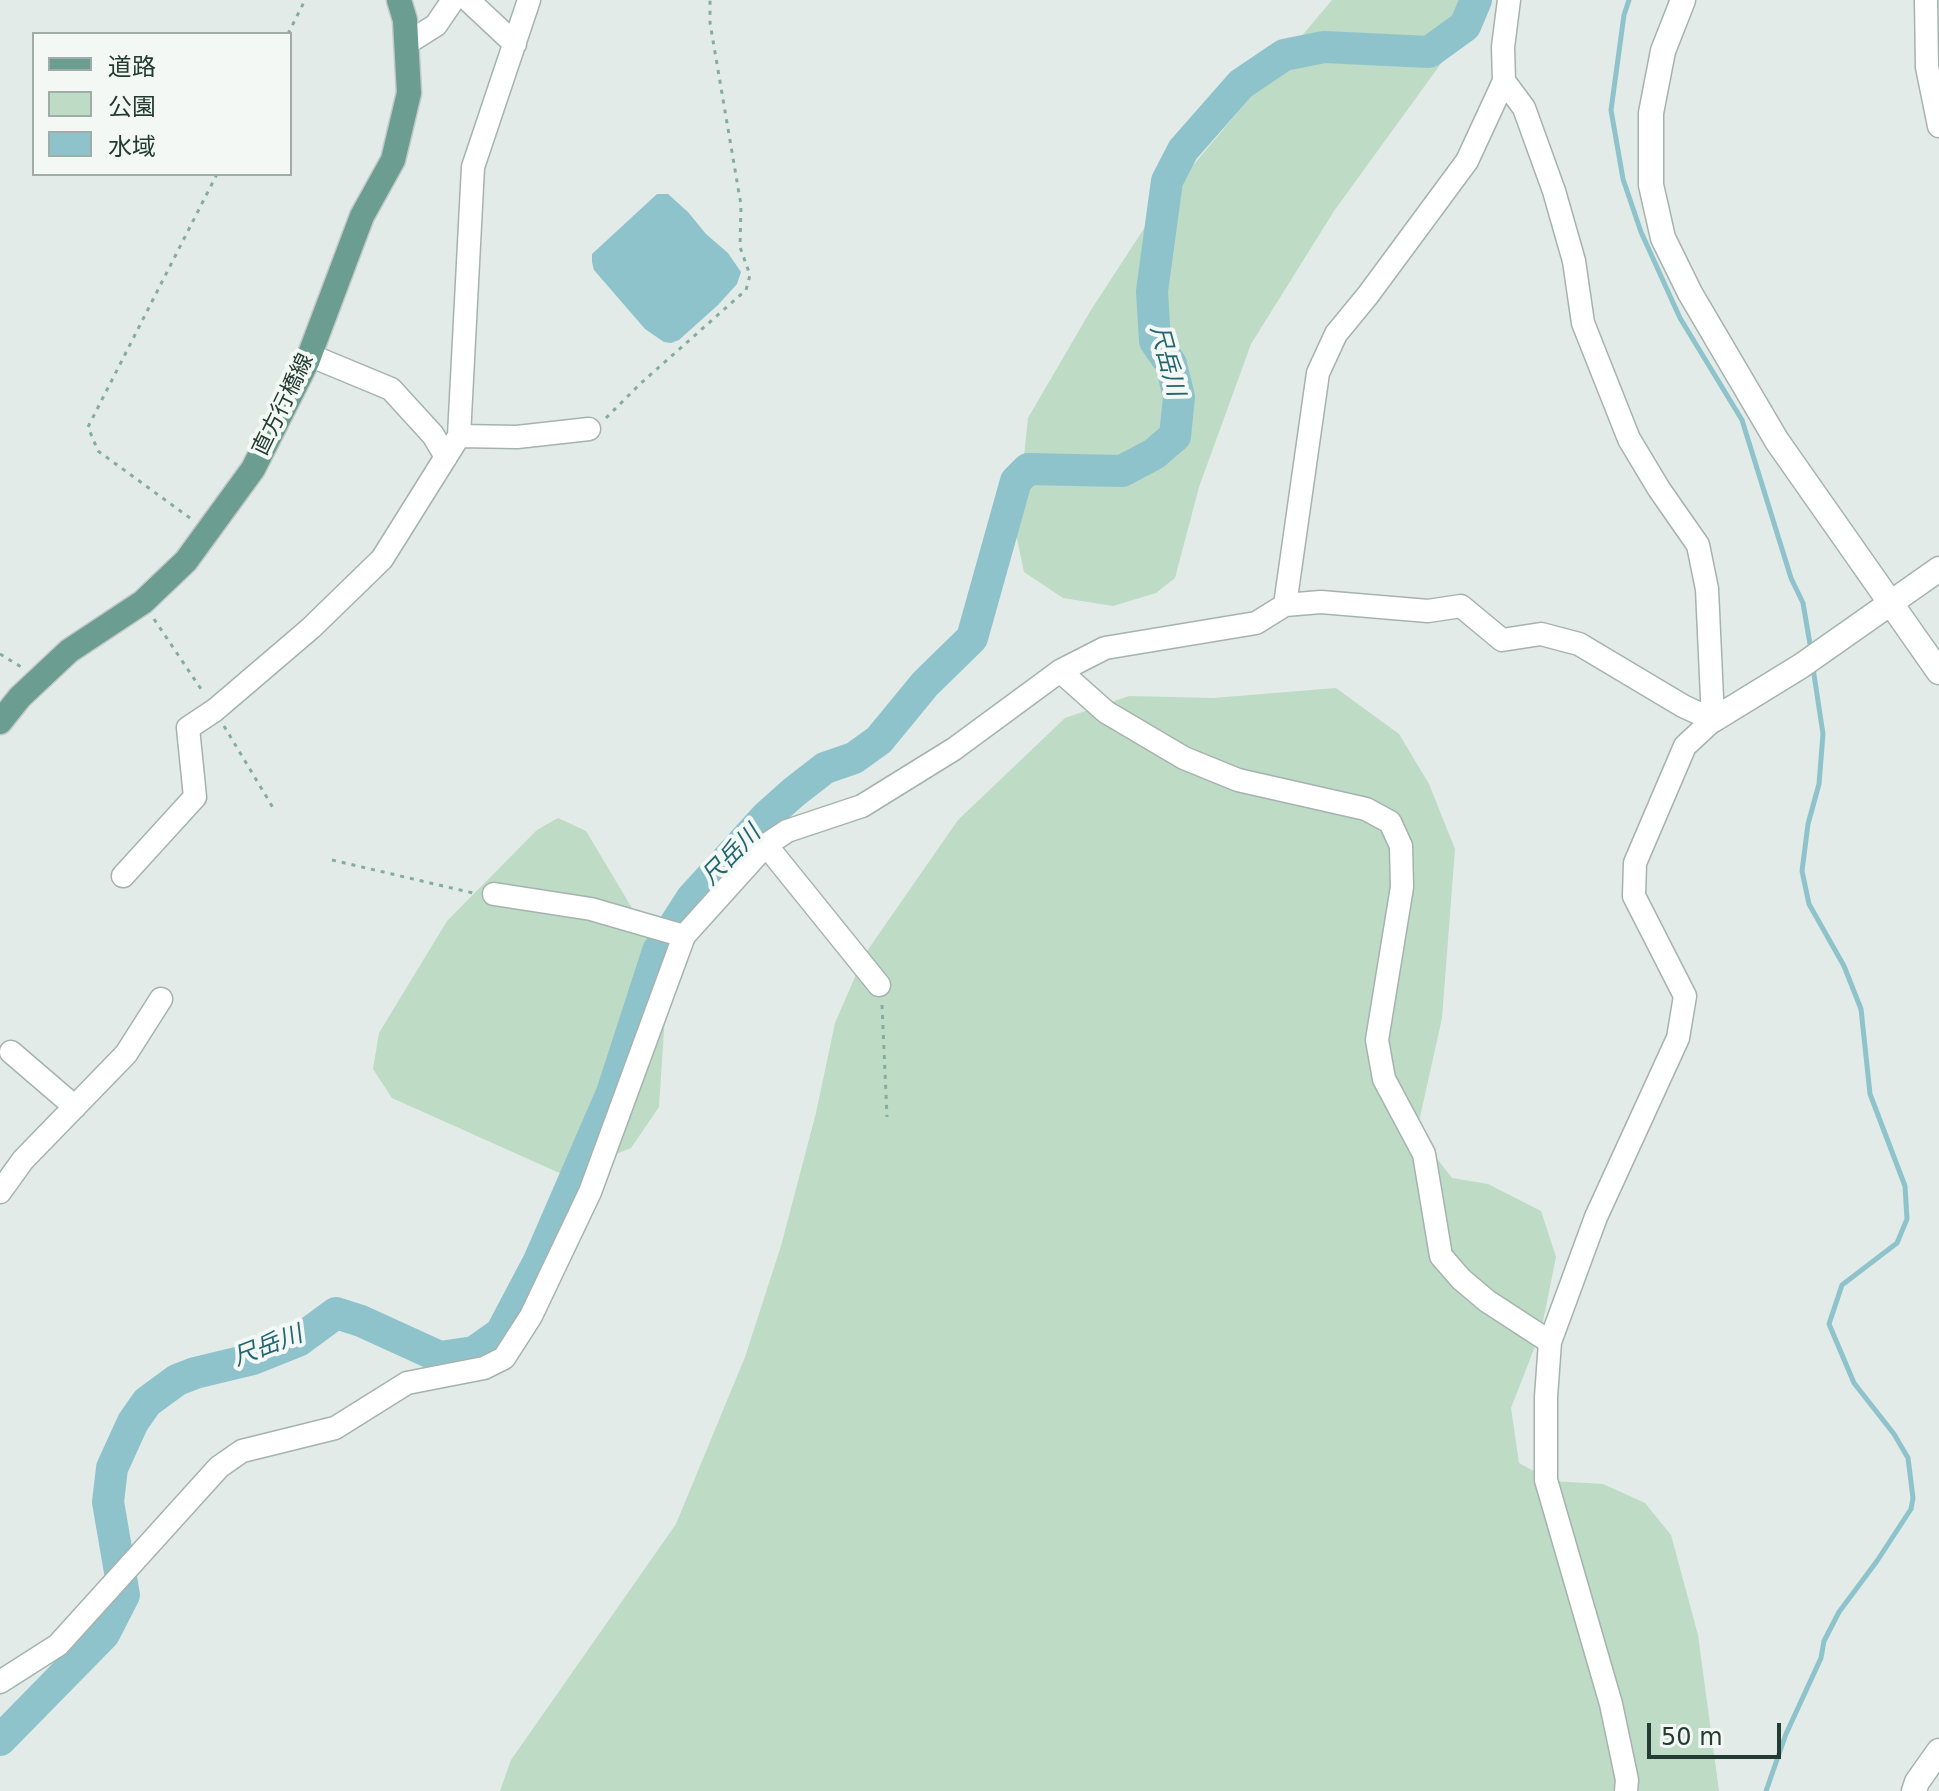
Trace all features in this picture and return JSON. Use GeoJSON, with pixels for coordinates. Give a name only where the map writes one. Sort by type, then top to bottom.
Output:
{"type":"FeatureCollection","features":[{"type":"Feature","properties":{"kind":"main road","name":"直方行橋線"},"geometry":{"type":"LineString","coordinates":[[0,722],[20,697],[69,651],[143,602],[186,561],[253,469],[309,355],[362,216],[393,160],[409,93],[405,20],[399,0]]}},
{"type":"Feature","properties":{"kind":"street"},"geometry":{"type":"LineString","coordinates":[[406,44],[436,25],[453,0]]}},
{"type":"Feature","properties":{"kind":"street"},"geometry":{"type":"LineString","coordinates":[[468,0],[515,44]]}},
{"type":"Feature","properties":{"kind":"street"},"geometry":{"type":"LineString","coordinates":[[123,876],[195,797],[188,728],[215,710],[311,628],[382,559],[459,436],[473,167],[529,0]]}},
{"type":"Feature","properties":{"kind":"street"},"geometry":{"type":"LineString","coordinates":[[1285,605],[1318,373],[1336,334],[1467,161],[1504,81],[1503,47],[1509,0]]}},
{"type":"Feature","properties":{"kind":"street"},"geometry":{"type":"LineString","coordinates":[[1683,0],[1663,51],[1651,113],[1651,185],[1663,238],[1690,293],[1777,441],[1939,672]]}},
{"type":"Feature","properties":{"kind":"street"},"geometry":{"type":"LineString","coordinates":[[1926,0],[1927,67],[1939,126]]}},
{"type":"Feature","properties":{"kind":"street"},"geometry":{"type":"LineString","coordinates":[[1504,81],[1524,108],[1554,191],[1574,261],[1583,323],[1629,439],[1698,545],[1707,589],[1713,720]]}},
{"type":"Feature","properties":{"kind":"street"},"geometry":{"type":"LineString","coordinates":[[309,355],[391,389],[433,435],[446,457]]}},
{"type":"Feature","properties":{"kind":"street"},"geometry":{"type":"LineString","coordinates":[[459,436],[517,437],[589,429]]}},
{"type":"Feature","properties":{"kind":"street"},"geometry":{"type":"LineString","coordinates":[[1626,1791],[1627,1780],[1611,1704],[1546,1480],[1544,1438],[1550,1342],[1596,1217],[1678,1038],[1685,996],[1634,896],[1635,863],[1685,746],[1713,720],[1801,666],[1939,569]]}},
{"type":"Feature","properties":{"kind":"street"},"geometry":{"type":"LineString","coordinates":[[0,1682],[58,1645],[219,1467],[242,1451],[335,1428],[407,1383],[484,1368],[504,1358],[531,1316],[590,1192],[684,936],[766,845],[787,831],[862,806],[954,749],[1060,671],[1105,648],[1256,623],[1285,605],[1321,602],[1428,611],[1461,606],[1502,640],[1541,634],[1579,644],[1683,706],[1713,720]]}},
{"type":"Feature","properties":{"kind":"street"},"geometry":{"type":"LineString","coordinates":[[1060,671],[1106,712],[1184,758],[1238,780],[1366,809],[1390,822],[1401,846],[1402,887],[1377,1040],[1384,1079],[1424,1154],[1441,1256],[1461,1279],[1487,1301],[1550,1342]]}},
{"type":"Feature","properties":{"kind":"street"},"geometry":{"type":"LineString","coordinates":[[766,845],[880,991]]}},
{"type":"Feature","properties":{"kind":"street"},"geometry":{"type":"LineString","coordinates":[[489,895],[591,909],[684,936]]}},
{"type":"Feature","properties":{"kind":"street"},"geometry":{"type":"LineString","coordinates":[[0,1192],[23,1160],[126,1054],[161,999]]}},
{"type":"Feature","properties":{"kind":"street"},"geometry":{"type":"LineString","coordinates":[[11,1052],[75,1107]]}},
{"type":"Feature","properties":{"kind":"street"},"geometry":{"type":"LineString","coordinates":[[1914,1791],[1939,1751]]}},
{"type":"Feature","properties":{"kind":"path"},"geometry":{"type":"LineString","coordinates":[[289,32],[305,0]]}},
{"type":"Feature","properties":{"kind":"path"},"geometry":{"type":"LineString","coordinates":[[589,429],[611,416],[640,384],[746,290],[750,275],[740,247],[741,205],[710,23],[710,0]]}},
{"type":"Feature","properties":{"kind":"path"},"geometry":{"type":"LineString","coordinates":[[208,530],[98,451],[88,427],[216,176]]}},
{"type":"Feature","properties":{"kind":"path"},"geometry":{"type":"LineString","coordinates":[[143,602],[215,710],[275,811]]}},
{"type":"Feature","properties":{"kind":"path"},"geometry":{"type":"LineString","coordinates":[[332,860],[489,895]]}},
{"type":"Feature","properties":{"kind":"path"},"geometry":{"type":"LineString","coordinates":[[880,991],[887,1117]]}},
{"type":"Feature","properties":{"kind":"green space"},"geometry":{"type":"Polygon","coordinates":[[[1332,0],[1487,0],[1334,211],[1251,344],[1199,487],[1175,578],[1156,593],[1113,606],[1063,598],[1024,572],[1016,534],[1028,418],[1091,310],[1158,207],[1332,0]]]}},
{"type":"Feature","properties":{"kind":"green space"},"geometry":{"type":"Polygon","coordinates":[[[1336,688],[1399,734],[1429,784],[1455,849],[1442,1018],[1418,1126],[1452,1178],[1488,1184],[1541,1211],[1556,1257],[1541,1331],[1511,1408],[1519,1463],[1552,1481],[1603,1484],[1645,1503],[1671,1535],[1698,1635],[1719,1791],[500,1791],[511,1760],[676,1524],[745,1357],[781,1246],[816,1113],[835,1023],[865,954],[958,820],[1065,718],[1129,696],[1213,698],[1336,688]]]}},
{"type":"Feature","properties":{"kind":"green space"},"geometry":{"type":"Polygon","coordinates":[[[558,818],[586,831],[648,935],[666,1000],[659,1107],[631,1148],[564,1175],[392,1098],[373,1069],[379,1033],[447,921],[537,830],[558,818]]]}},
{"type":"Feature","properties":{"kind":"water"},"geometry":{"type":"Polygon","coordinates":[[[657,194],[668,194],[688,212],[706,234],[728,253],[741,272],[737,284],[718,305],[679,340],[671,343],[664,342],[645,329],[594,270],[592,262],[592,254],[657,194]]]}},
{"type":"Feature","properties":{"kind":"waterway","name":"尺岳川"},"geometry":{"type":"LineString","coordinates":[[0,1740],[104,1634],[124,1595],[108,1502],[112,1468],[133,1422],[147,1402],[177,1380],[253,1359],[298,1341],[336,1313],[440,1357],[474,1352],[501,1333],[539,1261],[612,1093],[658,951],[692,898],[766,817],[794,792],[825,768],[854,758],[879,740],[925,684],[972,638],[1016,481],[1028,469],[1122,471],[1154,454],[1175,436],[1179,397],[1171,364],[1155,341],[1152,291],[1167,181],[1183,150],[1241,84],[1284,55],[1324,47],[1429,52],[1465,26],[1476,0]]}},
{"type":"Feature","properties":{"kind":"waterway"},"geometry":{"type":"LineString","coordinates":[[1629,0],[1624,15],[1611,110],[1623,179],[1641,232],[1680,318],[1742,420],[1791,578],[1803,603],[1811,650]]}},
{"type":"Feature","properties":{"kind":"waterway"},"geometry":{"type":"LineString","coordinates":[[1766,1791],[1786,1734],[1821,1658],[1824,1641],[1839,1612],[1911,1509],[1913,1498],[1908,1458],[1894,1434],[1854,1383],[1829,1324],[1842,1285],[1897,1243],[1907,1219],[1905,1186],[1870,1094],[1861,1009],[1844,966],[1809,904],[1802,871],[1808,824],[1819,784],[1823,734],[1813,668]]}}]}
